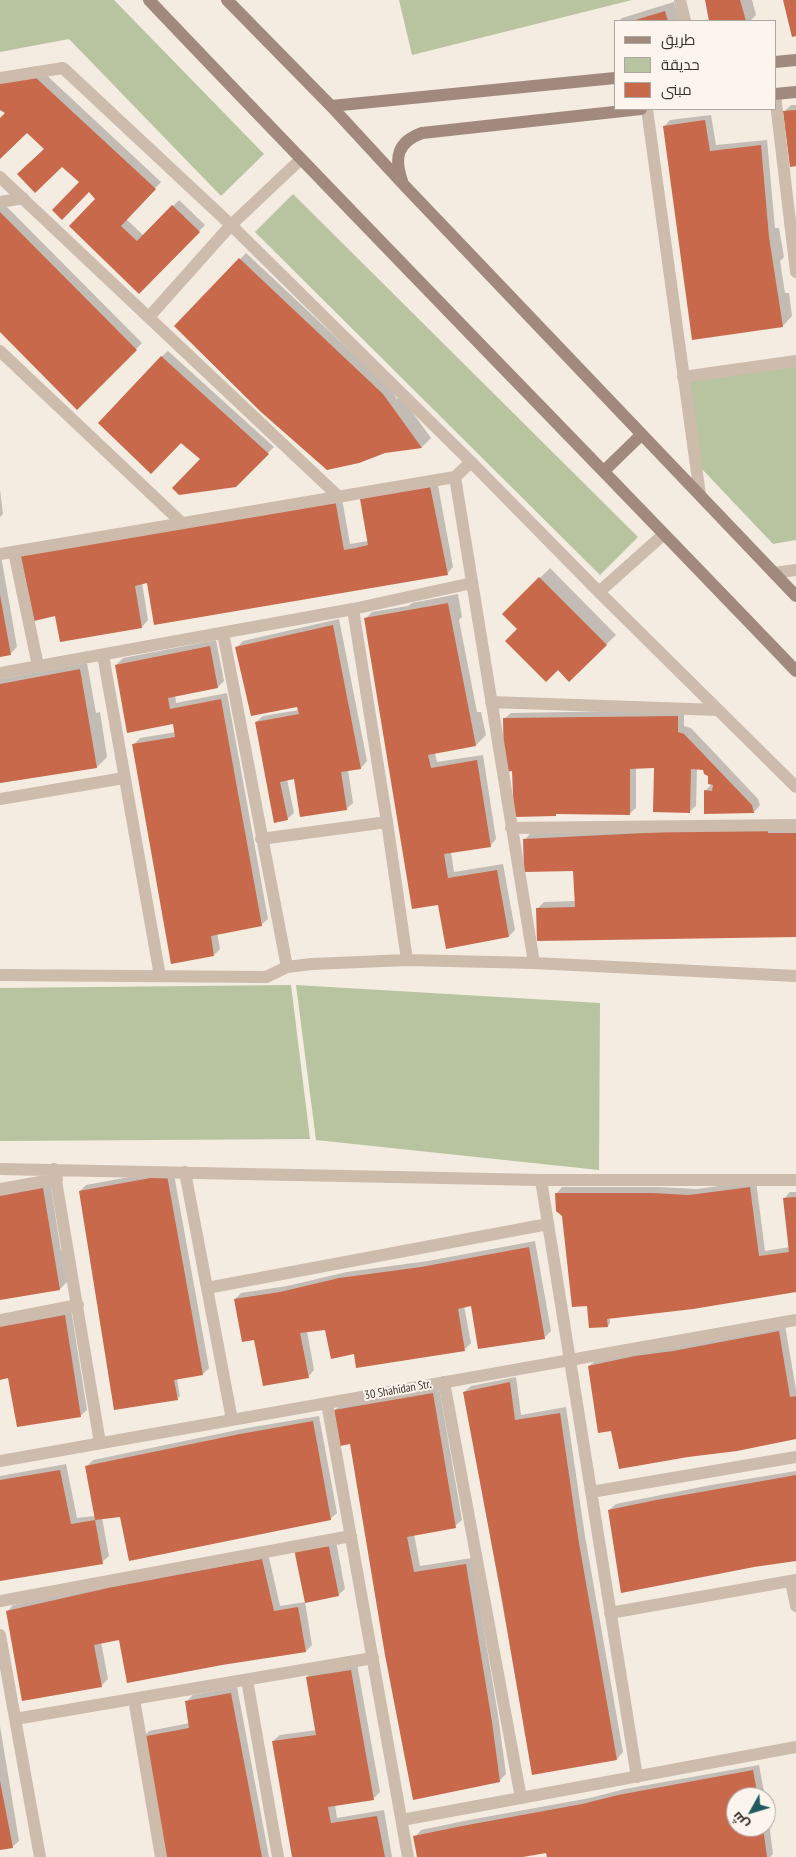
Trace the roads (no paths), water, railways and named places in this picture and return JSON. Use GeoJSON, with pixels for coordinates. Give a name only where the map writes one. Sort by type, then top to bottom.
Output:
{"type":"FeatureCollection","features":[{"type":"Feature","properties":{"kind":"main road"},"geometry":{"type":"LineString","coordinates":[[149,0],[301,160],[796,671]]}},
{"type":"Feature","properties":{"kind":"main road"},"geometry":{"type":"LineString","coordinates":[[227,0],[331,106],[641,435],[796,596]]}},
{"type":"Feature","properties":{"kind":"main road"},"geometry":{"type":"LineString","coordinates":[[776,62],[796,60]]}},
{"type":"Feature","properties":{"kind":"main road"},"geometry":{"type":"LineString","coordinates":[[331,106],[614,78]]}},
{"type":"Feature","properties":{"kind":"main road"},"geometry":{"type":"LineString","coordinates":[[776,94],[796,92]]}},
{"type":"Feature","properties":{"kind":"main road"},"geometry":{"type":"LineString","coordinates":[[403,184],[398,170],[398,157],[402,144],[411,137],[422,133],[632,110]]}},
{"type":"Feature","properties":{"kind":"main road"},"geometry":{"type":"LineString","coordinates":[[604,471],[641,435]]}},
{"type":"Feature","properties":{"kind":"street"},"geometry":{"type":"LineString","coordinates":[[680,0],[685,20]]}},
{"type":"Feature","properties":{"kind":"street"},"geometry":{"type":"LineString","coordinates":[[0,78],[63,68],[231,225],[796,787]]}},
{"type":"Feature","properties":{"kind":"street"},"geometry":{"type":"LineString","coordinates":[[776,102],[794,241],[796,272]]}},
{"type":"Feature","properties":{"kind":"street"},"geometry":{"type":"LineString","coordinates":[[647,110],[700,495]]}},
{"type":"Feature","properties":{"kind":"street"},"geometry":{"type":"LineString","coordinates":[[149,317],[231,225],[301,160]]}},
{"type":"Feature","properties":{"kind":"street"},"geometry":{"type":"LineString","coordinates":[[0,177],[338,496]]}},
{"type":"Feature","properties":{"kind":"street"},"geometry":{"type":"LineString","coordinates":[[0,202],[23,198]]}},
{"type":"Feature","properties":{"kind":"street"},"geometry":{"type":"LineString","coordinates":[[0,351],[182,523]]}},
{"type":"Feature","properties":{"kind":"street"},"geometry":{"type":"LineString","coordinates":[[683,378],[796,361]]}},
{"type":"Feature","properties":{"kind":"street"},"geometry":{"type":"LineString","coordinates":[[0,554],[455,477],[471,462]]}},
{"type":"Feature","properties":{"kind":"street"},"geometry":{"type":"LineString","coordinates":[[455,477],[534,963]]}},
{"type":"Feature","properties":{"kind":"street"},"geometry":{"type":"LineString","coordinates":[[599,592],[664,534]]}},
{"type":"Feature","properties":{"kind":"street"},"geometry":{"type":"LineString","coordinates":[[14,552],[38,666]]}},
{"type":"Feature","properties":{"kind":"street"},"geometry":{"type":"LineString","coordinates":[[774,573],[796,570]]}},
{"type":"Feature","properties":{"kind":"street"},"geometry":{"type":"LineString","coordinates":[[0,673],[353,609],[472,583]]}},
{"type":"Feature","properties":{"kind":"street"},"geometry":{"type":"LineString","coordinates":[[353,609],[387,822],[406,960]]}},
{"type":"Feature","properties":{"kind":"street"},"geometry":{"type":"LineString","coordinates":[[222,633],[286,967]]}},
{"type":"Feature","properties":{"kind":"street"},"geometry":{"type":"LineString","coordinates":[[103,655],[160,976]]}},
{"type":"Feature","properties":{"kind":"street"},"geometry":{"type":"LineString","coordinates":[[491,702],[718,710]]}},
{"type":"Feature","properties":{"kind":"street"},"geometry":{"type":"LineString","coordinates":[[0,799],[124,778]]}},
{"type":"Feature","properties":{"kind":"street"},"geometry":{"type":"LineString","coordinates":[[261,839],[387,822]]}},
{"type":"Feature","properties":{"kind":"street"},"geometry":{"type":"LineString","coordinates":[[511,828],[796,825]]}},
{"type":"Feature","properties":{"kind":"street"},"geometry":{"type":"LineString","coordinates":[[0,974],[266,977],[286,967],[406,960],[534,963],[796,976]]}},
{"type":"Feature","properties":{"kind":"street"},"geometry":{"type":"LineString","coordinates":[[0,1169],[56,1174],[185,1172],[541,1180],[796,1180]]}},
{"type":"Feature","properties":{"kind":"street"},"geometry":{"type":"LineString","coordinates":[[185,1172],[232,1420]]}},
{"type":"Feature","properties":{"kind":"street"},"geometry":{"type":"LineString","coordinates":[[0,1189],[56,1174]]}},
{"type":"Feature","properties":{"kind":"street"},"geometry":{"type":"LineString","coordinates":[[56,1174],[100,1443]]}},
{"type":"Feature","properties":{"kind":"street"},"geometry":{"type":"LineString","coordinates":[[541,1180],[637,1777]]}},
{"type":"Feature","properties":{"kind":"street"},"geometry":{"type":"LineString","coordinates":[[207,1288],[548,1224]]}},
{"type":"Feature","properties":{"kind":"street"},"geometry":{"type":"LineString","coordinates":[[0,1320],[78,1305]]}},
{"type":"Feature","properties":{"kind":"street","name":"30 Shahidan Str."},"geometry":{"type":"LineString","coordinates":[[0,1461],[796,1320]]}},
{"type":"Feature","properties":{"kind":"street"},"geometry":{"type":"LineString","coordinates":[[444,1382],[521,1798]]}},
{"type":"Feature","properties":{"kind":"street"},"geometry":{"type":"LineString","coordinates":[[327,1403],[408,1857]]}},
{"type":"Feature","properties":{"kind":"street"},"geometry":{"type":"LineString","coordinates":[[591,1492],[796,1457]]}},
{"type":"Feature","properties":{"kind":"street"},"geometry":{"type":"LineString","coordinates":[[0,1601],[351,1536]]}},
{"type":"Feature","properties":{"kind":"street"},"geometry":{"type":"LineString","coordinates":[[610,1613],[794,1581],[796,1606]]}},
{"type":"Feature","properties":{"kind":"street"},"geometry":{"type":"LineString","coordinates":[[0,1635],[40,1857]]}},
{"type":"Feature","properties":{"kind":"street"},"geometry":{"type":"LineString","coordinates":[[15,1719],[373,1658]]}},
{"type":"Feature","properties":{"kind":"street"},"geometry":{"type":"LineString","coordinates":[[247,1680],[278,1857]]}},
{"type":"Feature","properties":{"kind":"street"},"geometry":{"type":"LineString","coordinates":[[134,1699],[161,1857]]}},
{"type":"Feature","properties":{"kind":"street"},"geometry":{"type":"LineString","coordinates":[[402,1820],[796,1747]]}}]}
